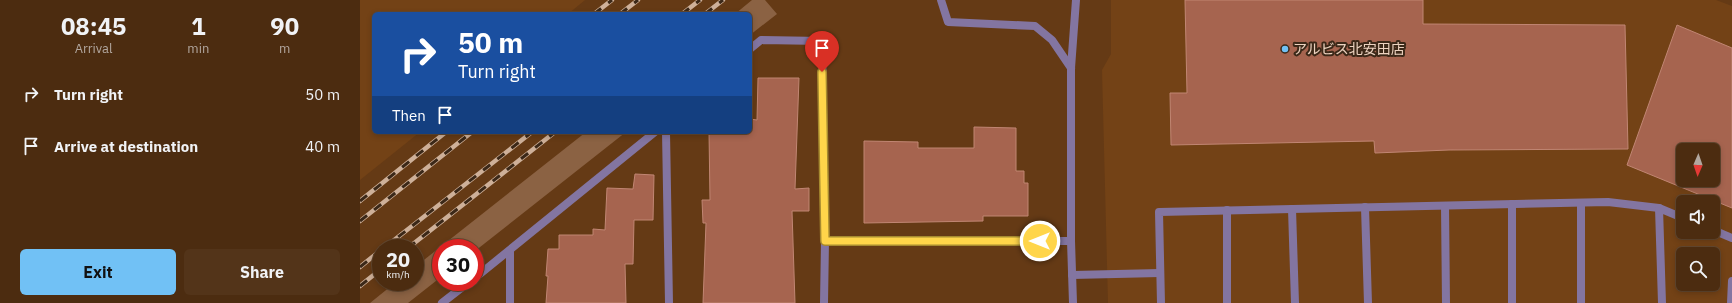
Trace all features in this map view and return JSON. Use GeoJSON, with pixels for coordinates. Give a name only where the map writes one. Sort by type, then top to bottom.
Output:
{"type":"FeatureCollection","features":[{"type":"Feature","properties":{"kind":"street"},"geometry":{"type":"LineString","coordinates":[[941,0],[948,22],[1035,26],[1052,40],[1071,68]]}},
{"type":"Feature","properties":{"kind":"street"},"geometry":{"type":"LineString","coordinates":[[1073,303],[1071,241],[1071,68],[1076,0]]}},
{"type":"Feature","properties":{"kind":"street"},"geometry":{"type":"LineString","coordinates":[[752,47],[761,40],[822,41],[825,241],[824,303]]}},
{"type":"Feature","properties":{"kind":"street"},"geometry":{"type":"LineString","coordinates":[[484,271],[653,134]]}},
{"type":"Feature","properties":{"kind":"street"},"geometry":{"type":"LineString","coordinates":[[666,134],[669,303]]}},
{"type":"Feature","properties":{"kind":"street"},"geometry":{"type":"LineString","coordinates":[[1161,303],[1159,212],[1608,202],[1659,208],[1676,215]]}},
{"type":"Feature","properties":{"kind":"street"},"geometry":{"type":"LineString","coordinates":[[1581,203],[1581,303]]}},
{"type":"Feature","properties":{"kind":"street"},"geometry":{"type":"LineString","coordinates":[[1512,204],[1512,303]]}},
{"type":"Feature","properties":{"kind":"street"},"geometry":{"type":"LineString","coordinates":[[1445,206],[1446,303]]}},
{"type":"Feature","properties":{"kind":"street"},"geometry":{"type":"LineString","coordinates":[[1365,207],[1368,303]]}},
{"type":"Feature","properties":{"kind":"street"},"geometry":{"type":"LineString","coordinates":[[1659,208],[1662,303]]}},
{"type":"Feature","properties":{"kind":"street"},"geometry":{"type":"LineString","coordinates":[[1292,209],[1296,303]]}},
{"type":"Feature","properties":{"kind":"street"},"geometry":{"type":"LineString","coordinates":[[1227,210],[1227,303]]}},
{"type":"Feature","properties":{"kind":"street"},"geometry":{"type":"LineString","coordinates":[[1720,233],[1732,238]]}},
{"type":"Feature","properties":{"kind":"street"},"geometry":{"type":"LineString","coordinates":[[825,241],[1071,241]]}},
{"type":"Feature","properties":{"kind":"street"},"geometry":{"type":"LineString","coordinates":[[510,250],[510,303]]}},
{"type":"Feature","properties":{"kind":"street"},"geometry":{"type":"LineString","coordinates":[[1072,274],[1160,273]]}},
{"type":"Feature","properties":{"kind":"street"},"geometry":{"type":"LineString","coordinates":[[1731,303],[1732,281]]}},
{"type":"Feature","properties":{"kind":"street"},"geometry":{"type":"LineString","coordinates":[[442,303],[457,291]]}},
{"type":"Feature","properties":{"kind":"shaded area"},"geometry":{"type":"Polygon","coordinates":[[[360,0],[585,0],[570,12],[372,12],[372,134],[418,134],[360,180],[360,0]]]}},
{"type":"Feature","properties":{"kind":"shaded area"},"geometry":{"type":"Polygon","coordinates":[[[752,0],[765,0],[777,14],[752,33],[752,12],[737,12],[752,0]]]}},
{"type":"Feature","properties":{"kind":"shaded area"},"geometry":{"type":"Polygon","coordinates":[[[1111,0],[1716,0],[1732,6],[1732,303],[1108,303],[1102,70],[1111,54],[1111,0]]]}},
{"type":"Feature","properties":{"kind":"shaded area"},"geometry":{"type":"Polygon","coordinates":[[[583,134],[623,134],[484,244],[484,239],[450,239],[583,134]]]}},
{"type":"Feature","properties":{"kind":"shaded area"},"geometry":{"type":"Polygon","coordinates":[[[432,254],[432,284],[424,290],[424,260],[432,254]]]}},
{"type":"Feature","properties":{"kind":"shaded area"},"geometry":{"type":"Polygon","coordinates":[[[385,291],[423,291],[408,303],[370,303],[385,291]]]}},
{"type":"Feature","properties":{"kind":"building"},"geometry":{"type":"Polygon","coordinates":[[[1185,0],[1423,0],[1423,24],[1625,25],[1628,149],[1449,150],[1375,153],[1374,141],[1171,145],[1170,93],[1187,93],[1185,0]]]}},
{"type":"Feature","properties":{"kind":"building"},"geometry":{"type":"Polygon","coordinates":[[[1677,25],[1732,48],[1732,208],[1720,203],[1720,195],[1700,195],[1681,187],[1720,187],[1720,143],[1676,143],[1676,185],[1627,165],[1677,25]]]}},
{"type":"Feature","properties":{"kind":"building"},"geometry":{"type":"Polygon","coordinates":[[[758,78],[799,78],[795,189],[809,188],[809,211],[792,211],[795,303],[703,303],[706,223],[703,223],[702,200],[710,200],[709,134],[752,134],[752,119],[757,120],[758,78]]]}},
{"type":"Feature","properties":{"kind":"building"},"geometry":{"type":"Polygon","coordinates":[[[974,127],[1016,128],[1016,171],[1024,171],[1024,183],[1028,183],[1028,216],[983,216],[983,221],[864,223],[864,141],[918,142],[918,148],[974,148],[974,127]]]}},
{"type":"Feature","properties":{"kind":"building"},"geometry":{"type":"Polygon","coordinates":[[[635,174],[654,175],[653,220],[634,220],[633,264],[625,264],[626,303],[546,303],[548,249],[559,249],[559,235],[593,235],[593,229],[605,230],[607,188],[633,189],[635,174]]]}},
{"type":"Feature","properties":{"kind":"railway"},"geometry":{"type":"LineString","coordinates":[[597,12],[612,0]]}},
{"type":"Feature","properties":{"kind":"railway"},"geometry":{"type":"LineString","coordinates":[[623,12],[638,0]]}},
{"type":"Feature","properties":{"kind":"railway"},"geometry":{"type":"LineString","coordinates":[[685,12],[700,0]]}},
{"type":"Feature","properties":{"kind":"railway"},"geometry":{"type":"LineString","coordinates":[[708,12],[723,0]]}},
{"type":"Feature","properties":{"kind":"railway"},"geometry":{"type":"LineString","coordinates":[[360,201],[444,134]]}},
{"type":"Feature","properties":{"kind":"railway"},"geometry":{"type":"LineString","coordinates":[[360,221],[469,134]]}},
{"type":"Feature","properties":{"kind":"railway"},"geometry":{"type":"LineString","coordinates":[[395,239],[529,134]]}},
{"type":"Feature","properties":{"kind":"railway"},"geometry":{"type":"LineString","coordinates":[[419,239],[552,134]]}},
{"type":"Feature","properties":{"kind":"railway"},"geometry":{"type":"LineString","coordinates":[[360,267],[372,257]]}},
{"type":"Feature","properties":{"kind":"railway"},"geometry":{"type":"LineString","coordinates":[[360,286],[372,276]]}},
{"type":"Feature","properties":{"kind":"place","name":"アルビス北安田店"},"geometry":{"type":"Point","coordinates":[1285,49]}},
{"type":"Feature","properties":{"kind":"route"},"geometry":{"type":"LineString","coordinates":[[822,72],[825,241],[1040,241]]}}]}
